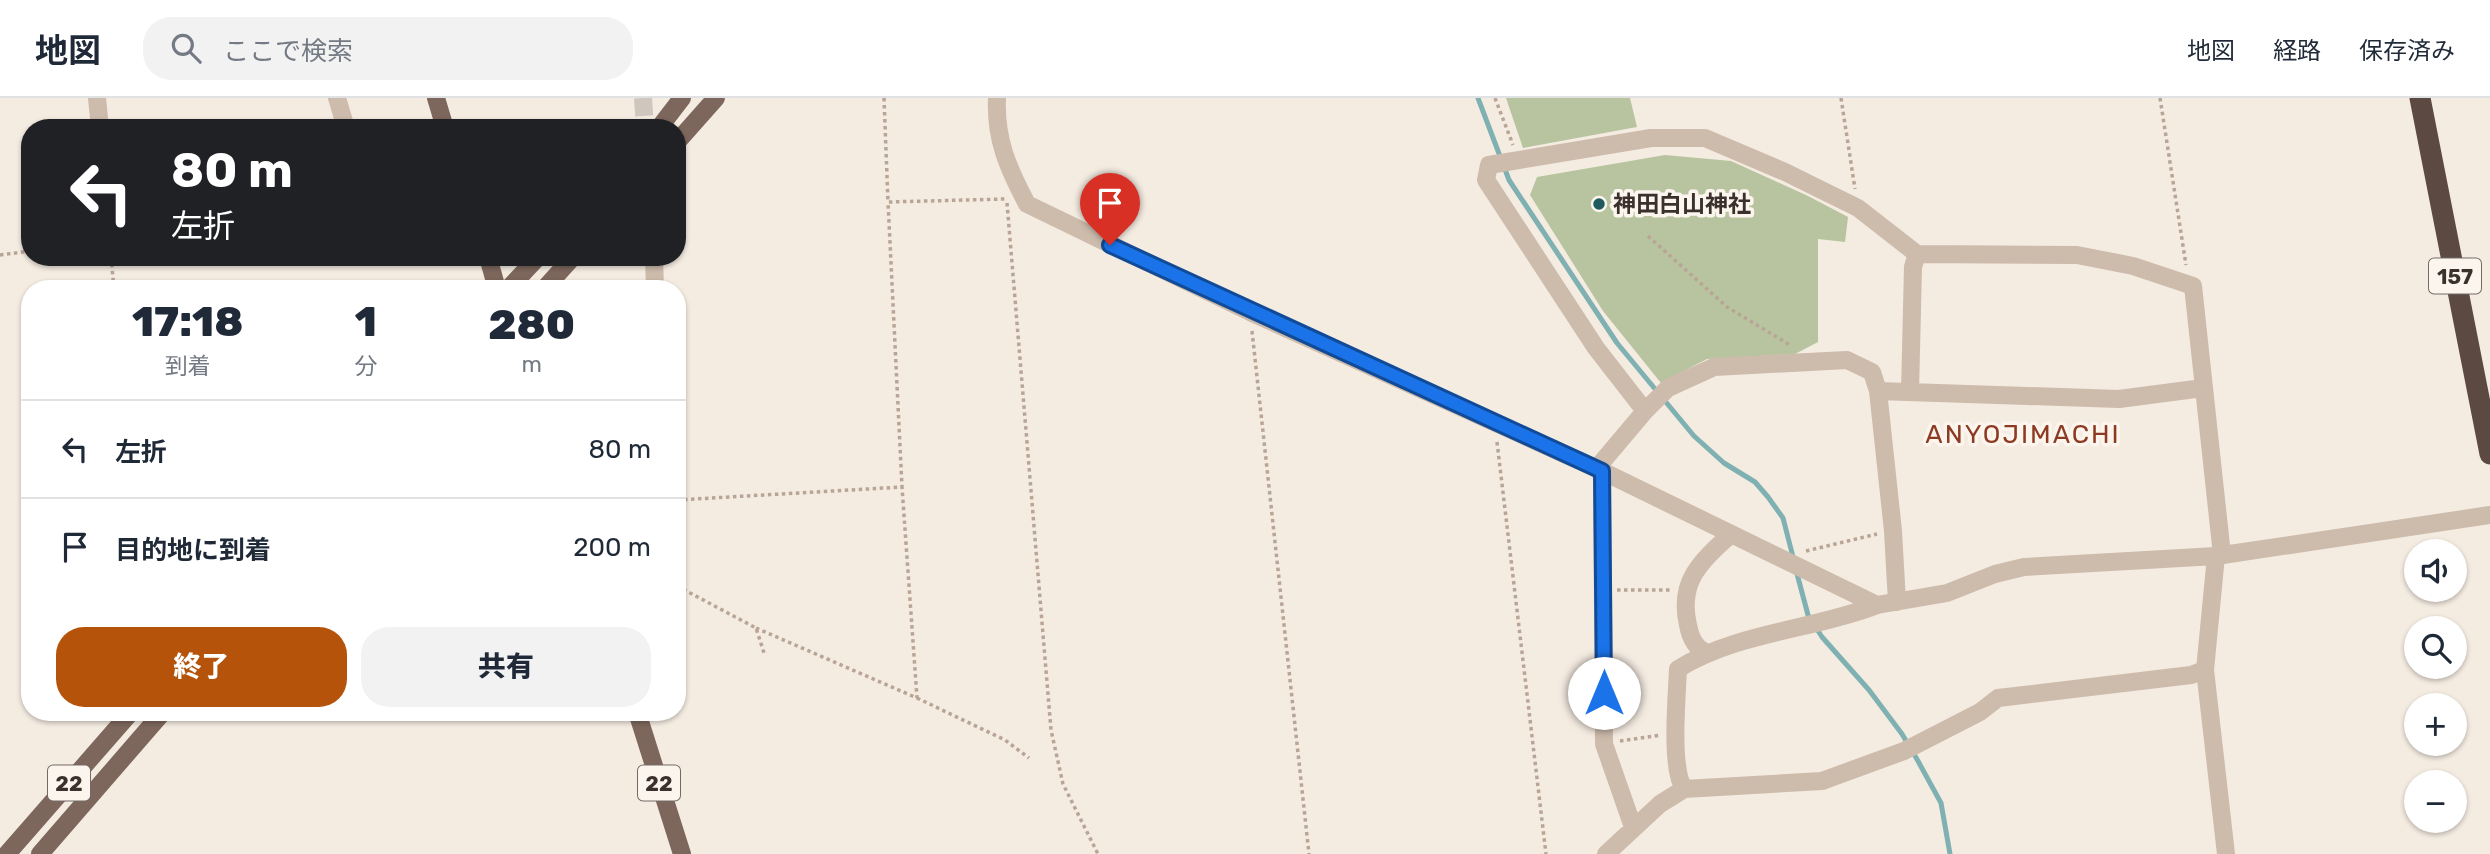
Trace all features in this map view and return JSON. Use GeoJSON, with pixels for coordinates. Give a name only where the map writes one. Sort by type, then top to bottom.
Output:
{"type":"FeatureCollection","features":[{"type":"Feature","properties":{"kind":"highway","name":"157"},"geometry":{"type":"LineString","coordinates":[[2420,98],[2490,454]]}},
{"type":"Feature","properties":{"kind":"main road"},"geometry":{"type":"LineString","coordinates":[[436,98],[442,119]]}},
{"type":"Feature","properties":{"kind":"main road"},"geometry":{"type":"LineString","coordinates":[[666,119],[682,98]]}},
{"type":"Feature","properties":{"kind":"main road"},"geometry":{"type":"LineString","coordinates":[[686,132],[716,98]]}},
{"type":"Feature","properties":{"kind":"main road"},"geometry":{"type":"LineString","coordinates":[[516,280],[530,266]]}},
{"type":"Feature","properties":{"kind":"main road"},"geometry":{"type":"LineString","coordinates":[[552,280],[565,266]]}},
{"type":"Feature","properties":{"kind":"main road","name":"22"},"geometry":{"type":"LineString","coordinates":[[7,854],[123,721]]}},
{"type":"Feature","properties":{"kind":"main road","name":"22"},"geometry":{"type":"LineString","coordinates":[[40,854],[155,721]]}},
{"type":"Feature","properties":{"kind":"main road","name":"22"},"geometry":{"type":"LineString","coordinates":[[640,721],[682,854]]}},
{"type":"Feature","properties":{"kind":"street"},"geometry":{"type":"LineString","coordinates":[[97,98],[99,119]]}},
{"type":"Feature","properties":{"kind":"street"},"geometry":{"type":"LineString","coordinates":[[337,98],[343,119]]}},
{"type":"Feature","properties":{"kind":"street"},"geometry":{"type":"LineString","coordinates":[[997,98],[996,125],[1009,170],[1027,204],[1250,312],[1599,470],[1877,605]]}},
{"type":"Feature","properties":{"kind":"street"},"geometry":{"type":"LineString","coordinates":[[1649,407],[1595,348],[1486,180],[1489,165],[1651,138],[1705,138],[1858,208],[1917,254],[2077,255],[2133,266],[2193,286],[2219,555],[2205,670],[2225,854]]}},
{"type":"Feature","properties":{"kind":"street"},"geometry":{"type":"LineString","coordinates":[[1910,392],[1913,267],[1917,254]]}},
{"type":"Feature","properties":{"kind":"street"},"geometry":{"type":"LineString","coordinates":[[1633,827],[1604,744],[1605,590],[1599,470],[1649,407],[1668,388],[1714,367],[1847,360],[1871,372],[1878,391],[1893,531],[1897,601]]}},
{"type":"Feature","properties":{"kind":"street"},"geometry":{"type":"LineString","coordinates":[[1878,391],[2119,399],[2203,388]]}},
{"type":"Feature","properties":{"kind":"street"},"geometry":{"type":"LineString","coordinates":[[1684,789],[1679,781],[1676,733],[1678,669],[1705,652],[1877,605],[1947,593],[1995,574],[2024,568],[2219,555],[2490,514]]}},
{"type":"Feature","properties":{"kind":"street"},"geometry":{"type":"LineString","coordinates":[[1705,652],[1698,649],[1688,628],[1684,607],[1687,590],[1703,559],[1730,535]]}},
{"type":"Feature","properties":{"kind":"street"},"geometry":{"type":"LineString","coordinates":[[1606,854],[1660,804],[1684,789],[1822,781],[1911,747],[1980,712],[1998,698],[2191,675],[2205,670]]}},
{"type":"Feature","properties":{"kind":"path"},"geometry":{"type":"LineString","coordinates":[[884,98],[902,487],[917,698]]}},
{"type":"Feature","properties":{"kind":"path"},"geometry":{"type":"LineString","coordinates":[[1495,98],[1518,159]]}},
{"type":"Feature","properties":{"kind":"path"},"geometry":{"type":"LineString","coordinates":[[1842,98],[1858,208]]}},
{"type":"Feature","properties":{"kind":"path"},"geometry":{"type":"LineString","coordinates":[[2160,98],[2189,284]]}},
{"type":"Feature","properties":{"kind":"path"},"geometry":{"type":"LineString","coordinates":[[1009,170],[1007,199],[1051,730],[1063,784],[1098,854]]}},
{"type":"Feature","properties":{"kind":"path"},"geometry":{"type":"LineString","coordinates":[[888,202],[1007,199]]}},
{"type":"Feature","properties":{"kind":"path"},"geometry":{"type":"LineString","coordinates":[[1648,236],[1727,307],[1816,361]]}},
{"type":"Feature","properties":{"kind":"path"},"geometry":{"type":"LineString","coordinates":[[0,255],[21,252]]}},
{"type":"Feature","properties":{"kind":"path"},"geometry":{"type":"LineString","coordinates":[[1250,312],[1309,854]]}},
{"type":"Feature","properties":{"kind":"path"},"geometry":{"type":"LineString","coordinates":[[1495,423],[1546,854]]}},
{"type":"Feature","properties":{"kind":"path"},"geometry":{"type":"LineString","coordinates":[[686,499],[902,487]]}},
{"type":"Feature","properties":{"kind":"path"},"geometry":{"type":"LineString","coordinates":[[1797,568],[1805,551],[1893,531]]}},
{"type":"Feature","properties":{"kind":"path"},"geometry":{"type":"LineString","coordinates":[[1605,590],[1687,590]]}},
{"type":"Feature","properties":{"kind":"path"},"geometry":{"type":"LineString","coordinates":[[686,591],[756,628],[917,698],[1005,740],[1029,758]]}},
{"type":"Feature","properties":{"kind":"path"},"geometry":{"type":"LineString","coordinates":[[756,628],[764,653]]}},
{"type":"Feature","properties":{"kind":"path"},"geometry":{"type":"LineString","coordinates":[[1604,744],[1676,733]]}},
{"type":"Feature","properties":{"kind":"green space"},"geometry":{"type":"Polygon","coordinates":[[[1506,98],[1630,98],[1637,127],[1523,148],[1506,98]]]}},
{"type":"Feature","properties":{"kind":"green space"},"geometry":{"type":"Polygon","coordinates":[[[1665,155],[1731,161],[1848,217],[1845,242],[1818,239],[1818,342],[1795,354],[1707,359],[1661,383],[1603,311],[1530,195],[1537,177],[1665,155]]]}},
{"type":"Feature","properties":{"kind":"waterway"},"geometry":{"type":"LineString","coordinates":[[1478,98],[1509,180],[1617,343],[1694,436],[1724,463],[1755,482],[1768,497],[1783,518],[1793,557]]}},
{"type":"Feature","properties":{"kind":"waterway"},"geometry":{"type":"LineString","coordinates":[[1796,570],[1808,615],[1822,637],[1869,690],[1902,734],[1941,803],[1950,854]]}},
{"type":"Feature","properties":{"kind":"tunnel"},"geometry":{"type":"LineString","coordinates":[[643,98],[644,119]]}},
{"type":"Feature","properties":{"kind":"place","name":"神田白山神社"},"geometry":{"type":"Point","coordinates":[1599,204]}},
{"type":"Feature","properties":{"kind":"district","name":"ANYOJIMACHI"},"geometry":{"type":"Point","coordinates":[2023,434]}},
{"type":"Feature","properties":{"kind":"route"},"geometry":{"type":"LineString","coordinates":[[1110,245],[1250,312],[1602,471],[1604,693]]}}]}
